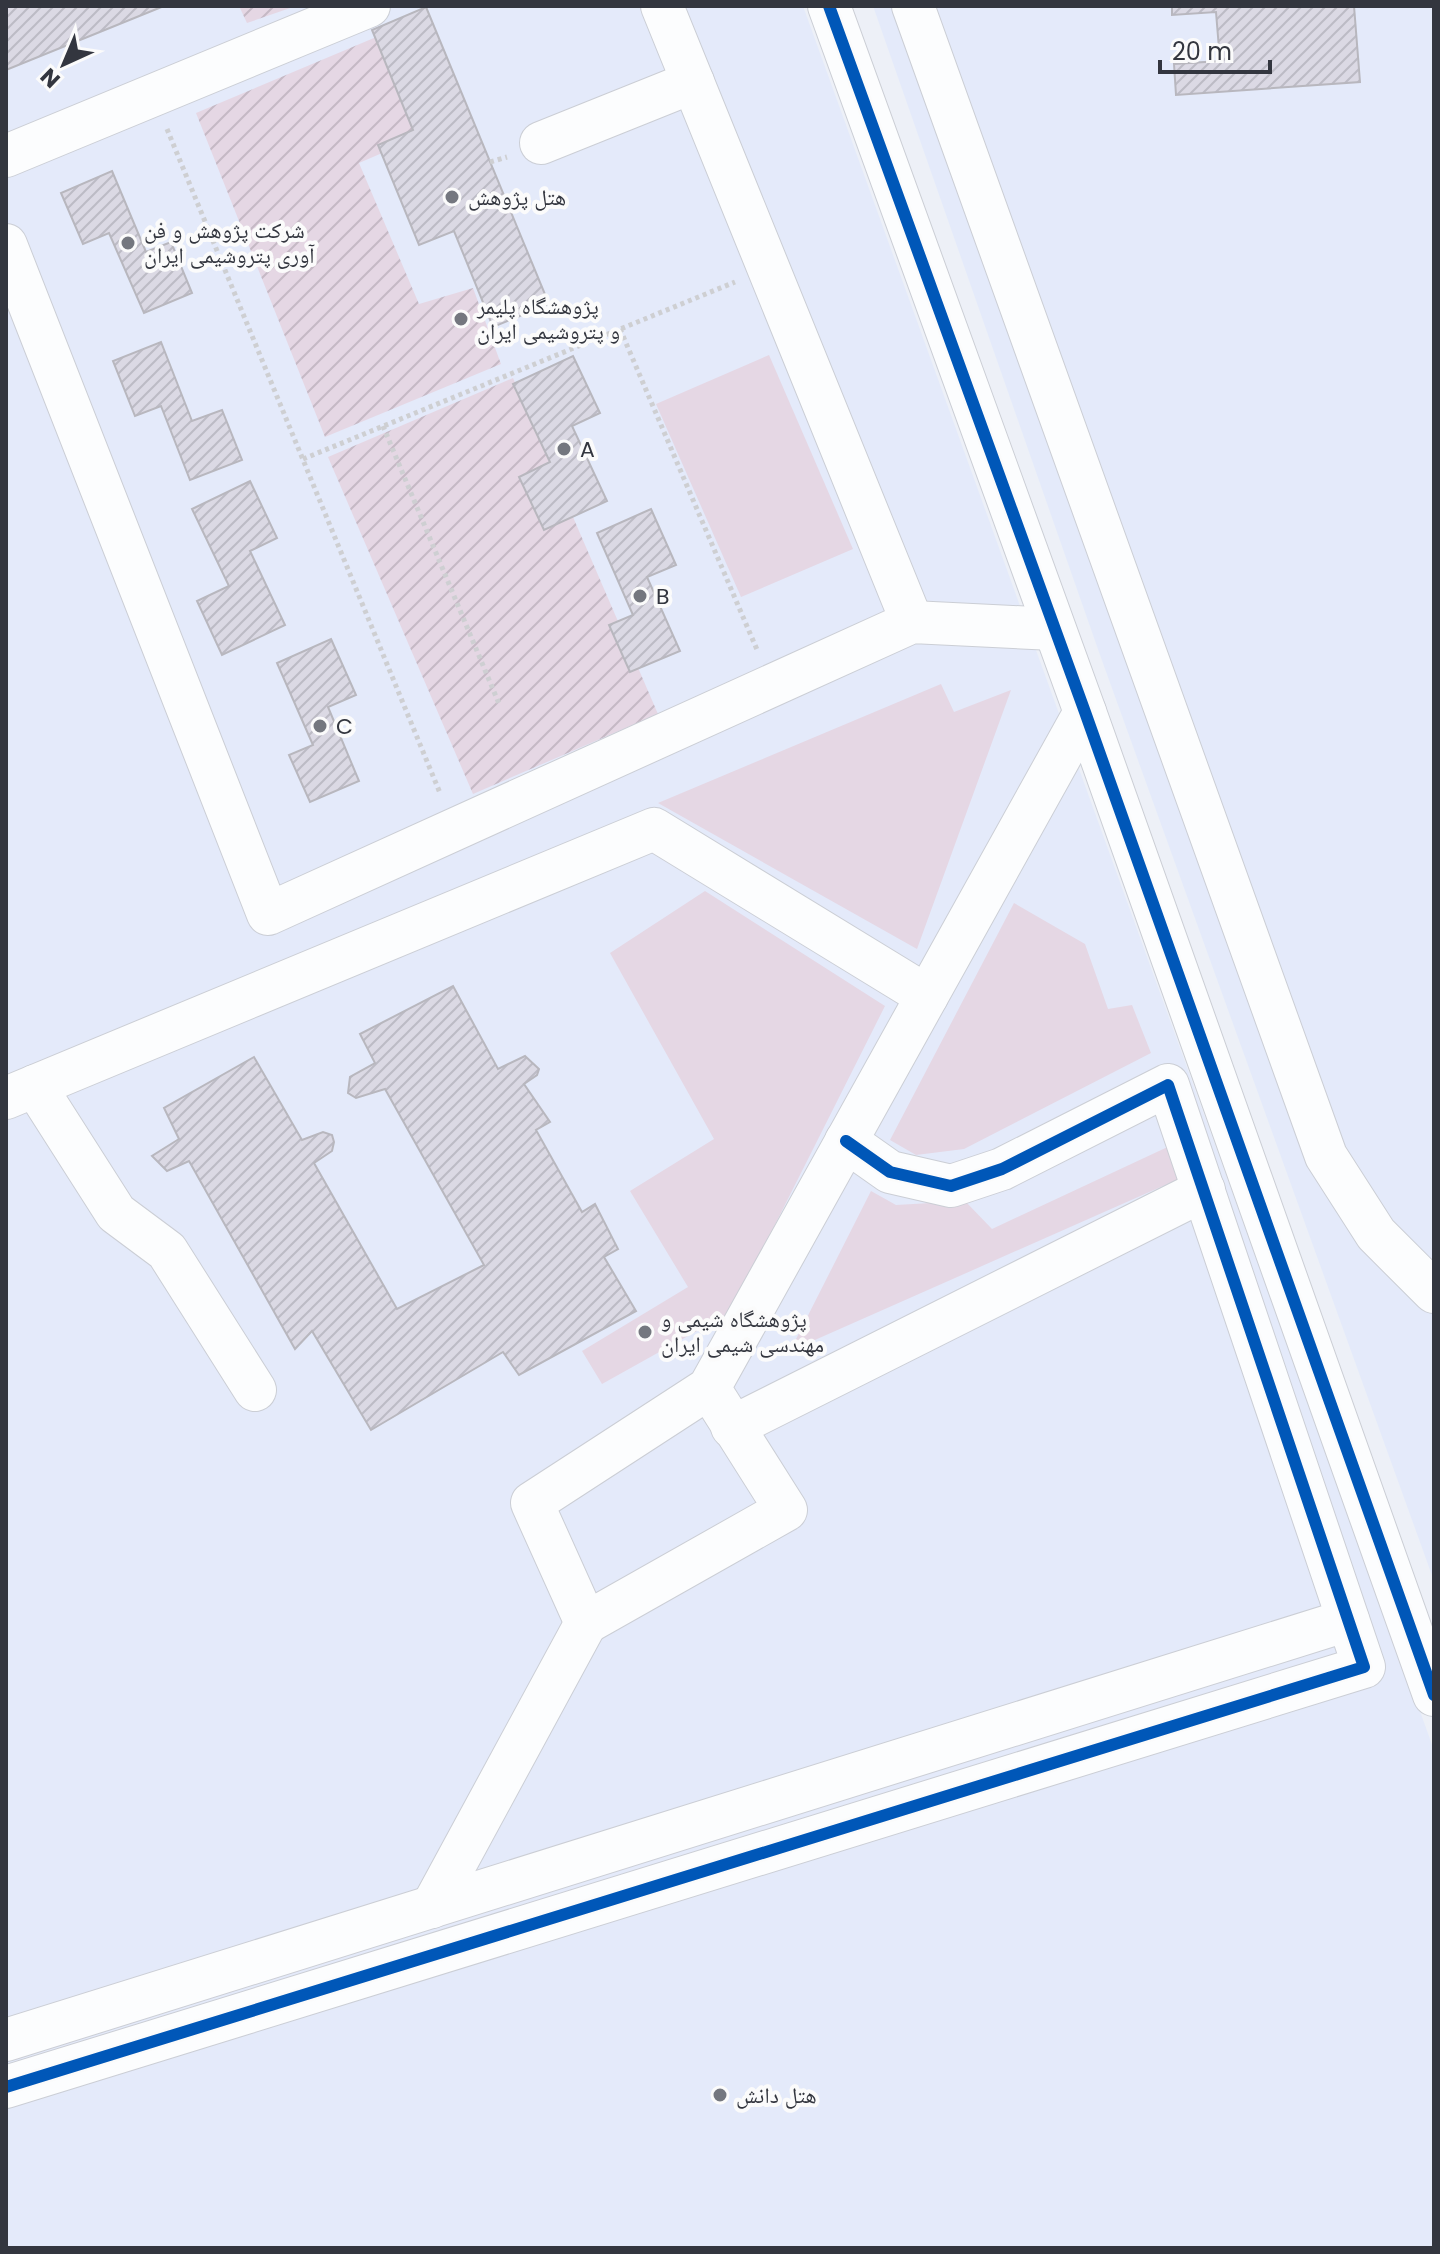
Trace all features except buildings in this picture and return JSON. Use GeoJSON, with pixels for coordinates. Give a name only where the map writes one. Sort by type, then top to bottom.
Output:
{"type":"FeatureCollection","features":[{"type":"Feature","properties":{"kind":"street"},"geometry":{"type":"LineString","coordinates":[[6,156],[369,6]]}},
{"type":"Feature","properties":{"kind":"street"},"geometry":{"type":"LineString","coordinates":[[662,6],[912,622]]}},
{"type":"Feature","properties":{"kind":"street"},"geometry":{"type":"LineString","coordinates":[[829,6],[1085,712],[1434,1695]]}},
{"type":"Feature","properties":{"kind":"street"},"geometry":{"type":"LineString","coordinates":[[913,6],[1326,1156],[1376,1234],[1434,1292]]}},
{"type":"Feature","properties":{"kind":"street"},"geometry":{"type":"LineString","coordinates":[[524,150],[693,82]]}},
{"type":"Feature","properties":{"kind":"street"},"geometry":{"type":"LineString","coordinates":[[6,245],[268,914],[912,622],[1054,629]]}},
{"type":"Feature","properties":{"kind":"street"},"geometry":{"type":"LineString","coordinates":[[586,1623],[532,1503],[709,1388],[1085,712]]}},
{"type":"Feature","properties":{"kind":"street"},"geometry":{"type":"LineString","coordinates":[[255,1390],[167,1251],[116,1213],[21,1092],[654,829],[927,996]]}},
{"type":"Feature","properties":{"kind":"street"},"geometry":{"type":"LineString","coordinates":[[6,2087],[1364,1667],[1168,1085],[1002,1169],[951,1186],[890,1172],[846,1141]]}},
{"type":"Feature","properties":{"kind":"street"},"geometry":{"type":"LineString","coordinates":[[732,1427],[1204,1190]]}},
{"type":"Feature","properties":{"kind":"street"},"geometry":{"type":"LineString","coordinates":[[432,1907],[586,1623],[786,1510],[709,1388]]}},
{"type":"Feature","properties":{"kind":"street"},"geometry":{"type":"LineString","coordinates":[[6,2040],[1348,1620]]}},
{"type":"Feature","properties":{"kind":"path"},"geometry":{"type":"LineString","coordinates":[[153,95],[455,829]]}},
{"type":"Feature","properties":{"kind":"path"},"geometry":{"type":"LineString","coordinates":[[490,162],[524,150]]}},
{"type":"Feature","properties":{"kind":"path"},"geometry":{"type":"LineString","coordinates":[[303,459],[769,268]]}},
{"type":"Feature","properties":{"kind":"path"},"geometry":{"type":"LineString","coordinates":[[620,329],[773,685]]}},
{"type":"Feature","properties":{"kind":"path"},"geometry":{"type":"LineString","coordinates":[[383,426],[500,706]]}},
{"type":"Feature","properties":{"kind":"shaded area","name":"پژوهشگاه شیمی و مهندسی شیمی ایران"},"geometry":{"type":"Polygon","coordinates":[[[6,6],[803,6],[1434,1750],[1434,2248],[6,2248],[6,6]]]}},
{"type":"Feature","properties":{"kind":"shaded area"},"geometry":{"type":"Polygon","coordinates":[[[239,6],[296,6],[247,23],[239,6]]]}},
{"type":"Feature","properties":{"kind":"shaded area"},"geometry":{"type":"Polygon","coordinates":[[[873,6],[1434,6],[1434,1581],[1100,655],[873,6]]]}},
{"type":"Feature","properties":{"kind":"shaded area"},"geometry":{"type":"Polygon","coordinates":[[[381,35],[424,135],[359,163],[419,304],[473,288],[501,364],[325,437],[196,113],[381,35]]]}},
{"type":"Feature","properties":{"kind":"shaded area"},"geometry":{"type":"Polygon","coordinates":[[[769,355],[853,549],[741,597],[656,404],[769,355]]]}},
{"type":"Feature","properties":{"kind":"shaded area"},"geometry":{"type":"Polygon","coordinates":[[[513,378],[658,714],[473,794],[328,457],[513,378]]]}},
{"type":"Feature","properties":{"kind":"shaded area"},"geometry":{"type":"Polygon","coordinates":[[[941,684],[954,712],[1011,690],[917,949],[658,803],[941,684]]]}},
{"type":"Feature","properties":{"kind":"shaded area"},"geometry":{"type":"Polygon","coordinates":[[[705,891],[885,1006],[731,1312],[602,1384],[582,1351],[688,1287],[630,1191],[714,1139],[610,953],[705,891]]]}},
{"type":"Feature","properties":{"kind":"shaded area"},"geometry":{"type":"Polygon","coordinates":[[[1014,903],[1085,944],[1108,1009],[1132,1005],[1151,1053],[964,1149],[916,1155],[890,1140],[1014,903]]]}},
{"type":"Feature","properties":{"kind":"shaded area"},"geometry":{"type":"Polygon","coordinates":[[[1174,1144],[1181,1178],[790,1351],[871,1191],[896,1205],[965,1201],[992,1229],[1174,1144]]]}},
{"type":"Feature","properties":{"kind":"cycle path"},"geometry":{"type":"LineString","coordinates":[[829,6],[1085,712],[1434,1695]]}},
{"type":"Feature","properties":{"kind":"cycle path"},"geometry":{"type":"LineString","coordinates":[[6,2087],[1364,1667],[1168,1085],[1002,1169],[951,1186],[890,1172],[846,1141]]}},
{"type":"Feature","properties":{"kind":"place","name":"هتل پژوهش"},"geometry":{"type":"Point","coordinates":[452,197]}},
{"type":"Feature","properties":{"kind":"place","name":"شرکت پژوهش و فن آوری پتروشیمی ایران"},"geometry":{"type":"Point","coordinates":[128,243]}},
{"type":"Feature","properties":{"kind":"place","name":"پژوهشگاه پلیمر و پتروشیمی ایران"},"geometry":{"type":"Point","coordinates":[461,319]}},
{"type":"Feature","properties":{"kind":"place","name":"A"},"geometry":{"type":"Point","coordinates":[564,449]}},
{"type":"Feature","properties":{"kind":"place","name":"B"},"geometry":{"type":"Point","coordinates":[640,596]}},
{"type":"Feature","properties":{"kind":"place","name":"C"},"geometry":{"type":"Point","coordinates":[320,726]}},
{"type":"Feature","properties":{"kind":"place","name":"پژوهشگاه شیمی و مهندسی شیمی ایران"},"geometry":{"type":"Point","coordinates":[645,1332]}},
{"type":"Feature","properties":{"kind":"place","name":"هتل دانش"},"geometry":{"type":"Point","coordinates":[720,2095]}}]}
